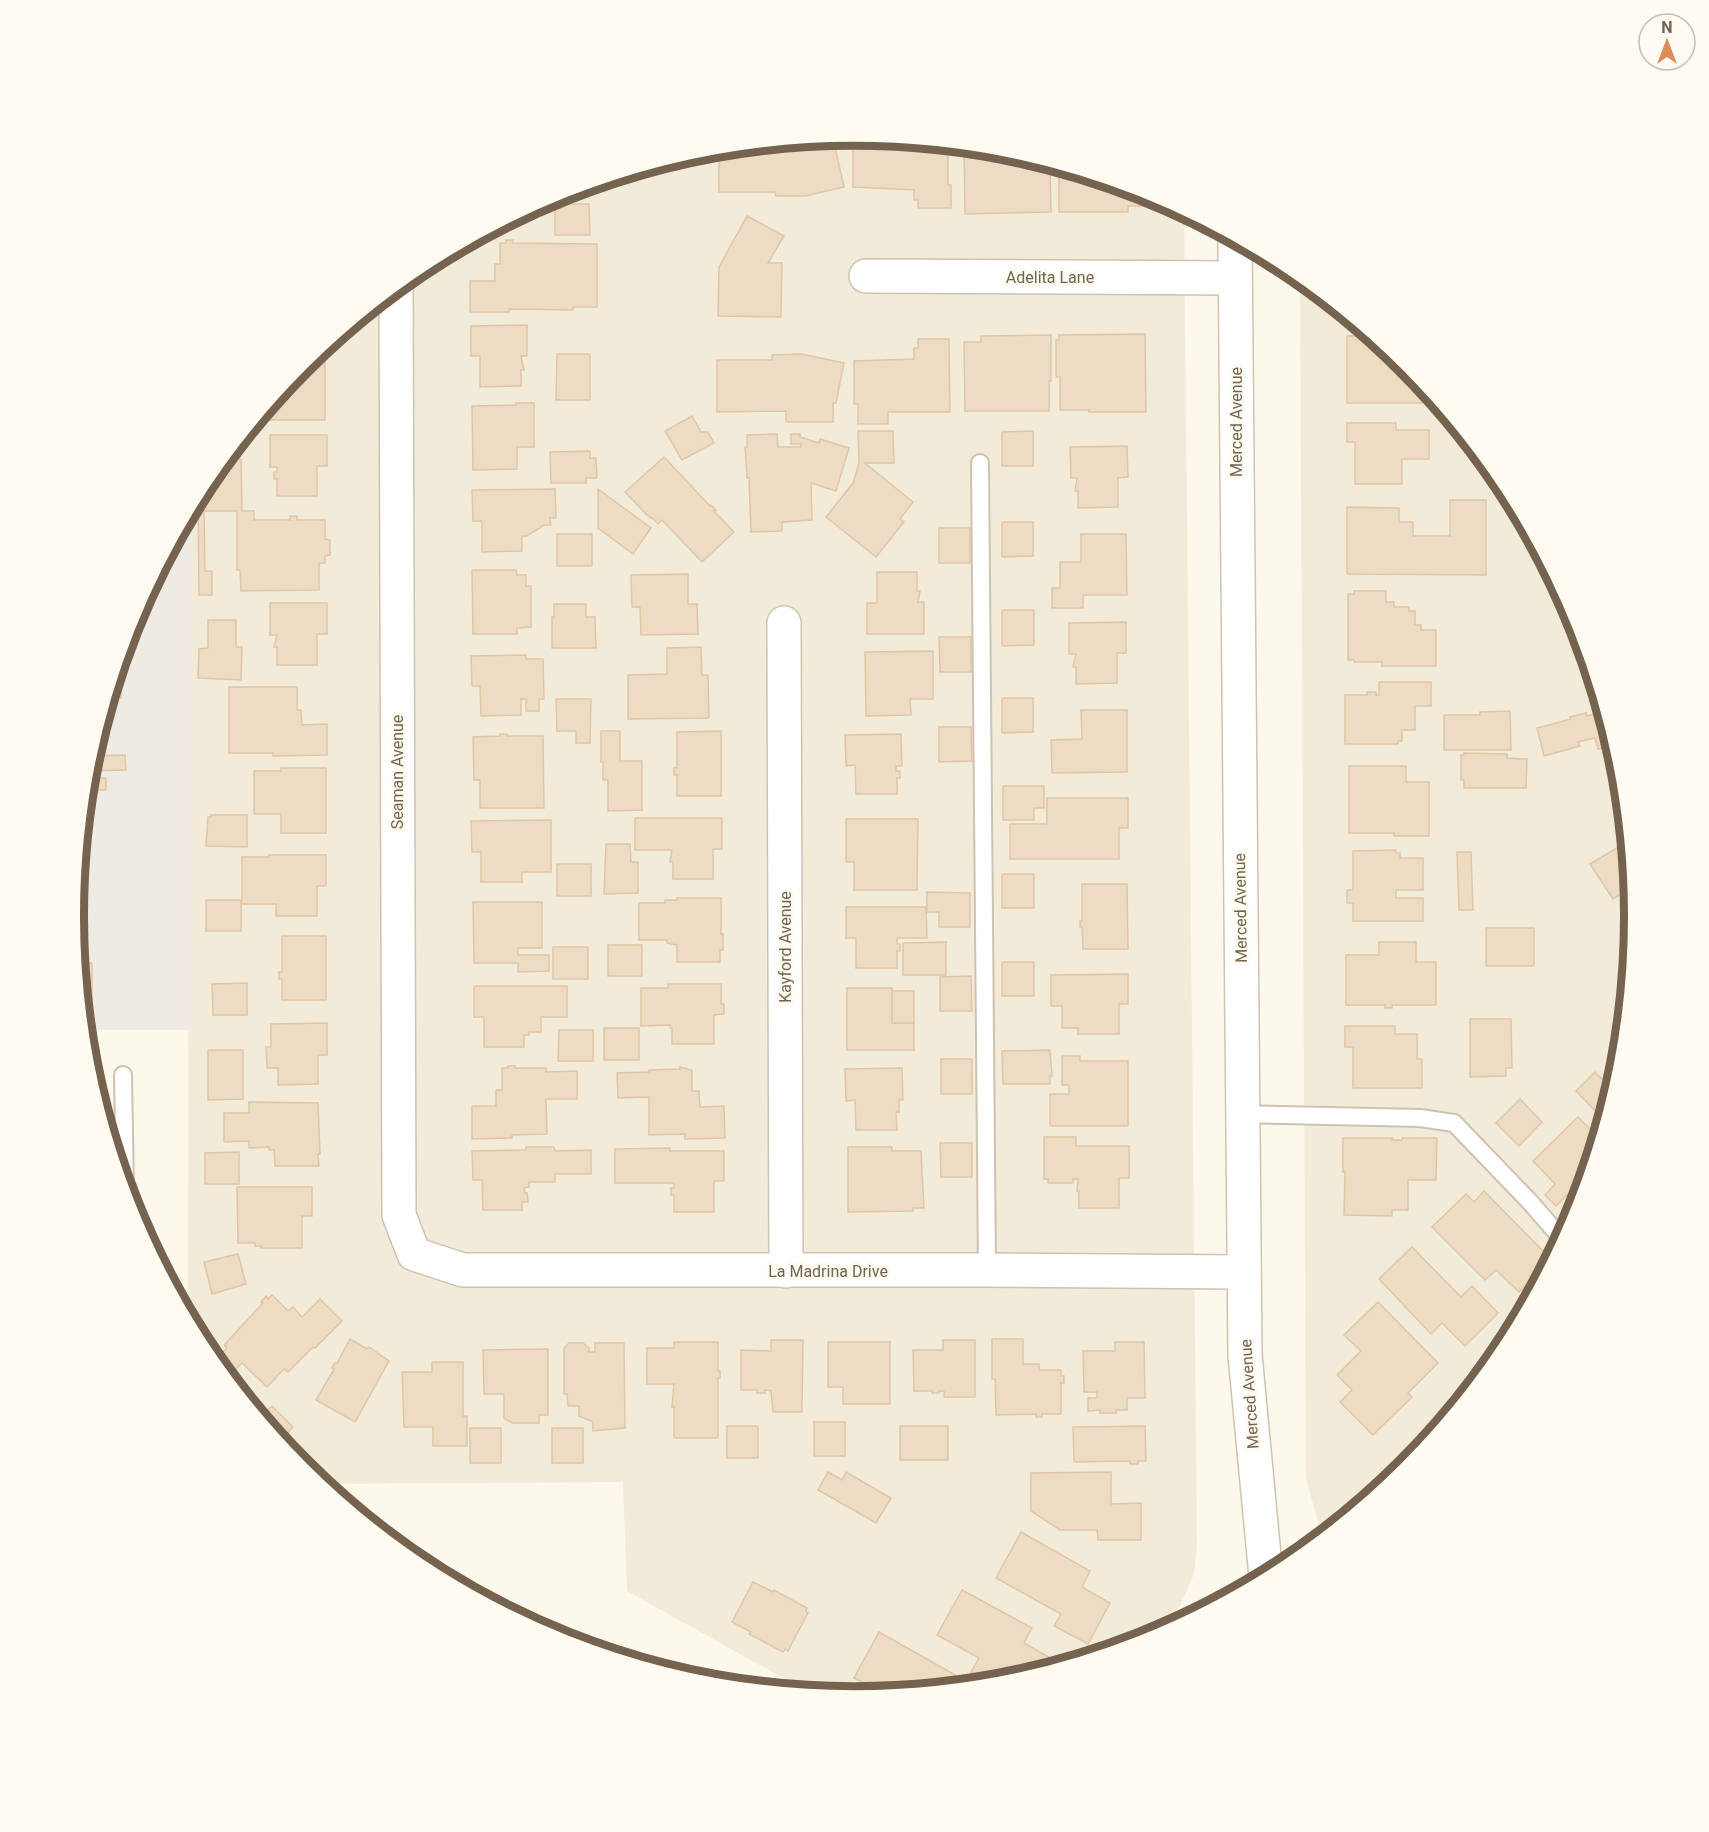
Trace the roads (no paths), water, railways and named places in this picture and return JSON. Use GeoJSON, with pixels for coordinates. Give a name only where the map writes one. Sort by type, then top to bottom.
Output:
{"type":"FeatureCollection","features":[{"type":"Feature","properties":{"kind":"street","name":"Merced Avenue"},"geometry":{"type":"LineString","coordinates":[[1235,246],[1245,1355],[1265,1568]]}},
{"type":"Feature","properties":{"kind":"street","name":"Adelita Lane"},"geometry":{"type":"LineString","coordinates":[[866,276],[1235,278]]}},
{"type":"Feature","properties":{"kind":"street","name":"Seaman Avenue"},"geometry":{"type":"LineString","coordinates":[[396,297],[399,1215],[414,1254]]}},
{"type":"Feature","properties":{"kind":"street","name":"Kayford Avenue"},"geometry":{"type":"LineString","coordinates":[[784,623],[786,1271]]}},
{"type":"Feature","properties":{"kind":"street","name":"La Madrina Drive"},"geometry":{"type":"LineString","coordinates":[[414,1254],[463,1270],[1244,1272]]}},
{"type":"Feature","properties":{"kind":"lane"},"geometry":{"type":"LineString","coordinates":[[980,463],[987,1270]]}},
{"type":"Feature","properties":{"kind":"lane"},"geometry":{"type":"LineString","coordinates":[[123,1075],[125,1162]]}},
{"type":"Feature","properties":{"kind":"lane"},"geometry":{"type":"LineString","coordinates":[[1242,1114],[1420,1118],[1454,1123],[1557,1233]]}}]}
